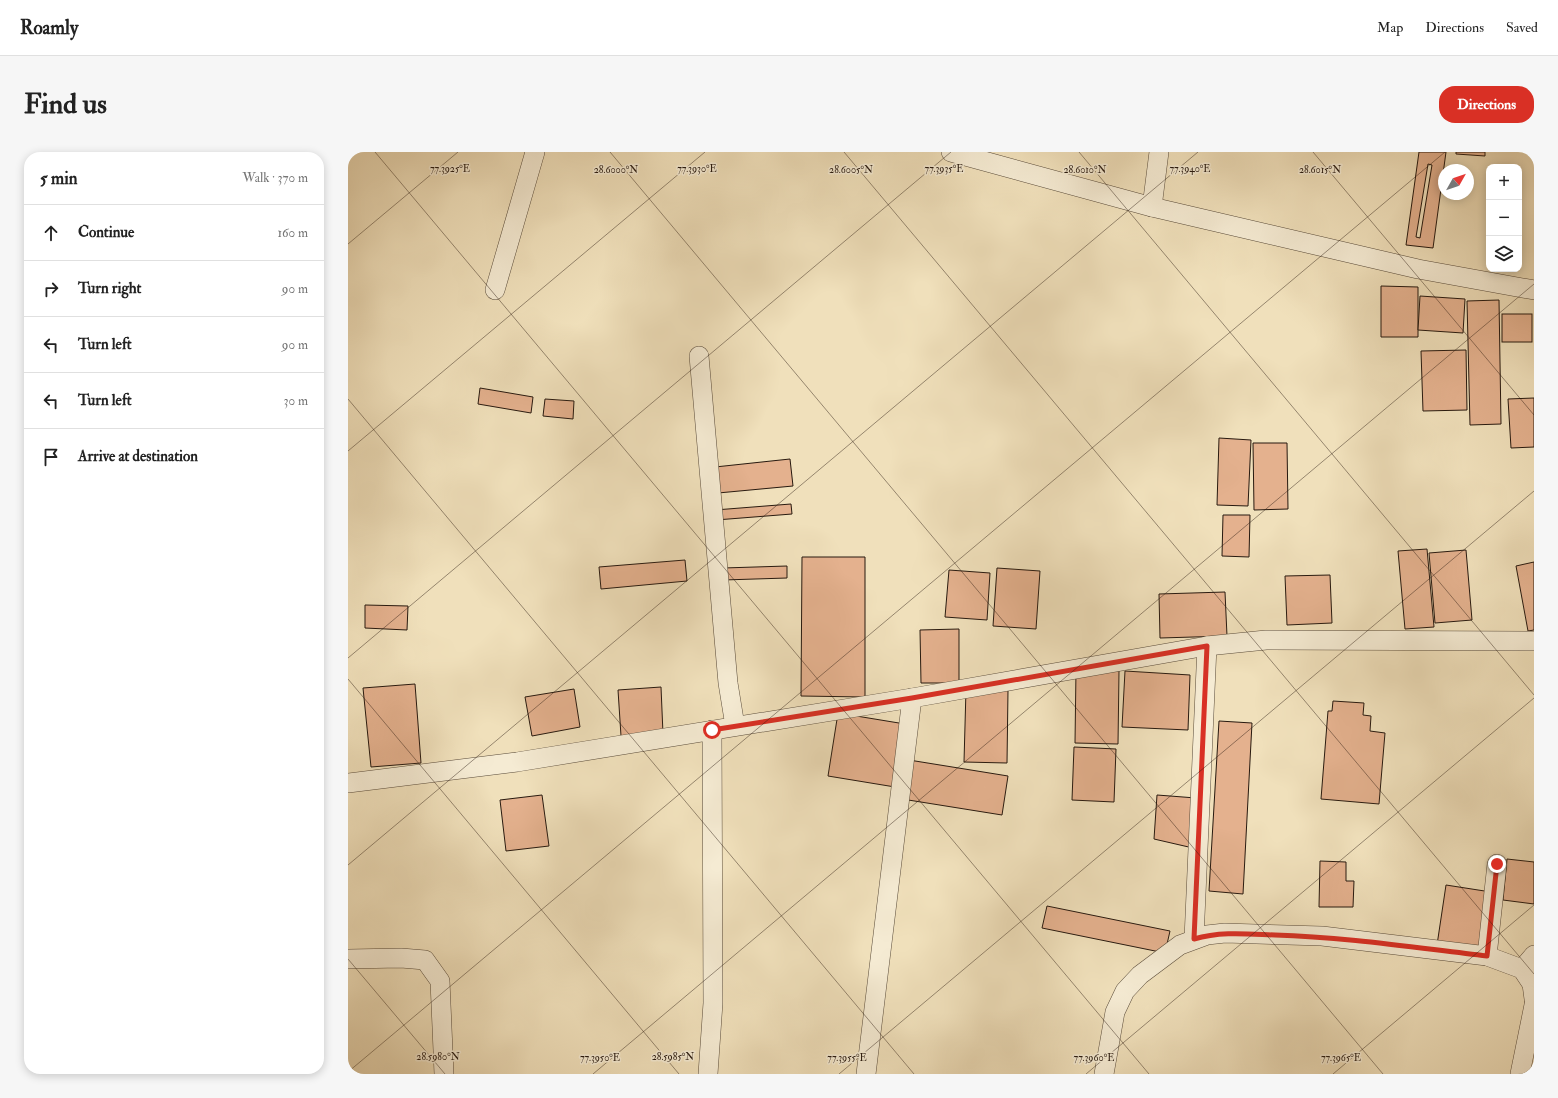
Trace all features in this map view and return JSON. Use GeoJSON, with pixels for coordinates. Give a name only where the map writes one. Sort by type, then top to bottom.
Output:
{"type":"FeatureCollection","features":[{"type":"Feature","properties":{"kind":"street"},"geometry":{"type":"LineString","coordinates":[[495,290],[535,152]]}},
{"type":"Feature","properties":{"kind":"street"},"geometry":{"type":"LineString","coordinates":[[951,152],[1152,207],[1418,269],[1534,290]]}},
{"type":"Feature","properties":{"kind":"street"},"geometry":{"type":"LineString","coordinates":[[1152,207],[1159,152]]}},
{"type":"Feature","properties":{"kind":"street"},"geometry":{"type":"LineString","coordinates":[[698,356],[728,683],[736,726]]}},
{"type":"Feature","properties":{"kind":"street"},"geometry":{"type":"LineString","coordinates":[[348,783],[517,762],[912,698],[1207,646],[1266,640],[1534,641]]}},
{"type":"Feature","properties":{"kind":"street"},"geometry":{"type":"LineString","coordinates":[[1194,939],[1207,646]]}},
{"type":"Feature","properties":{"kind":"street"},"geometry":{"type":"LineString","coordinates":[[866,1074],[912,698]]}},
{"type":"Feature","properties":{"kind":"street"},"geometry":{"type":"LineString","coordinates":[[708,1074],[713,1003],[712,730]]}},
{"type":"Feature","properties":{"kind":"street"},"geometry":{"type":"LineString","coordinates":[[1487,956],[1497,864]]}},
{"type":"Feature","properties":{"kind":"street"},"geometry":{"type":"LineString","coordinates":[[1104,1074],[1114,1012],[1125,991],[1140,975],[1180,945],[1207,935],[1225,933],[1322,936],[1528,962],[1534,999]]}},
{"type":"Feature","properties":{"kind":"street"},"geometry":{"type":"LineString","coordinates":[[348,959],[401,958],[425,960],[440,981],[444,1074]]}},
{"type":"Feature","properties":{"kind":"street"},"geometry":{"type":"LineString","coordinates":[[1520,1074],[1534,1005]]}},
{"type":"Feature","properties":{"kind":"building"},"geometry":{"type":"Polygon","coordinates":[[[1419,152],[1446,152],[1444,164],[1438,164],[1438,200],[1440,200],[1433,248],[1406,245],[1419,152]],[[1428,164],[1416,237],[1420,238],[1432,165],[1428,164]]]}},
{"type":"Feature","properties":{"kind":"building"},"geometry":{"type":"Polygon","coordinates":[[[1456,152],[1485,152],[1485,156],[1456,154],[1456,152]]]}},
{"type":"Feature","properties":{"kind":"building"},"geometry":{"type":"Polygon","coordinates":[[[1381,286],[1418,287],[1418,337],[1381,337],[1381,286]]]}},
{"type":"Feature","properties":{"kind":"building"},"geometry":{"type":"Polygon","coordinates":[[[1420,296],[1465,299],[1463,333],[1418,330],[1420,296]]]}},
{"type":"Feature","properties":{"kind":"building"},"geometry":{"type":"Polygon","coordinates":[[[1499,300],[1501,424],[1470,425],[1467,301],[1499,300]]]}},
{"type":"Feature","properties":{"kind":"building"},"geometry":{"type":"Polygon","coordinates":[[[1502,314],[1532,314],[1532,342],[1502,342],[1502,314]]]}},
{"type":"Feature","properties":{"kind":"building"},"geometry":{"type":"Polygon","coordinates":[[[1466,350],[1467,410],[1423,411],[1421,351],[1466,350]]]}},
{"type":"Feature","properties":{"kind":"building"},"geometry":{"type":"Polygon","coordinates":[[[480,388],[533,397],[531,413],[478,404],[480,388]]]}},
{"type":"Feature","properties":{"kind":"building"},"geometry":{"type":"Polygon","coordinates":[[[1534,398],[1534,447],[1511,448],[1508,399],[1534,398]]]}},
{"type":"Feature","properties":{"kind":"building"},"geometry":{"type":"Polygon","coordinates":[[[545,399],[574,401],[573,419],[543,416],[545,399]]]}},
{"type":"Feature","properties":{"kind":"building"},"geometry":{"type":"Polygon","coordinates":[[[1219,438],[1251,440],[1248,506],[1217,505],[1219,438]]]}},
{"type":"Feature","properties":{"kind":"building"},"geometry":{"type":"Polygon","coordinates":[[[1253,443],[1287,443],[1288,509],[1254,510],[1253,443]]]}},
{"type":"Feature","properties":{"kind":"building"},"geometry":{"type":"Polygon","coordinates":[[[790,459],[793,486],[718,493],[715,467],[790,459]]]}},
{"type":"Feature","properties":{"kind":"building"},"geometry":{"type":"Polygon","coordinates":[[[791,504],[792,514],[716,520],[715,510],[791,504]]]}},
{"type":"Feature","properties":{"kind":"building"},"geometry":{"type":"Polygon","coordinates":[[[1223,515],[1250,515],[1249,557],[1222,556],[1223,515]]]}},
{"type":"Feature","properties":{"kind":"building"},"geometry":{"type":"Polygon","coordinates":[[[1427,549],[1434,627],[1405,629],[1398,551],[1427,549]]]}},
{"type":"Feature","properties":{"kind":"building"},"geometry":{"type":"Polygon","coordinates":[[[1466,550],[1472,620],[1435,623],[1429,553],[1466,550]]]}},
{"type":"Feature","properties":{"kind":"building"},"geometry":{"type":"Polygon","coordinates":[[[802,557],[865,557],[865,697],[801,696],[802,557]]]}},
{"type":"Feature","properties":{"kind":"building"},"geometry":{"type":"Polygon","coordinates":[[[685,560],[687,581],[601,589],[599,567],[685,560]]]}},
{"type":"Feature","properties":{"kind":"building"},"geometry":{"type":"Polygon","coordinates":[[[1534,562],[1534,630],[1528,631],[1516,566],[1534,562]]]}},
{"type":"Feature","properties":{"kind":"building"},"geometry":{"type":"Polygon","coordinates":[[[787,566],[787,578],[723,580],[723,568],[787,566]]]}},
{"type":"Feature","properties":{"kind":"building"},"geometry":{"type":"Polygon","coordinates":[[[997,568],[1040,571],[1036,629],[993,626],[997,568]]]}},
{"type":"Feature","properties":{"kind":"building"},"geometry":{"type":"Polygon","coordinates":[[[949,570],[990,573],[987,620],[945,617],[949,570]]]}},
{"type":"Feature","properties":{"kind":"building"},"geometry":{"type":"Polygon","coordinates":[[[1330,575],[1332,623],[1287,625],[1285,576],[1330,575]]]}},
{"type":"Feature","properties":{"kind":"building"},"geometry":{"type":"Polygon","coordinates":[[[1225,592],[1227,636],[1160,638],[1159,594],[1225,592]]]}},
{"type":"Feature","properties":{"kind":"building"},"geometry":{"type":"Polygon","coordinates":[[[365,605],[408,606],[407,630],[365,628],[365,605]]]}},
{"type":"Feature","properties":{"kind":"building"},"geometry":{"type":"Polygon","coordinates":[[[959,629],[959,683],[921,683],[920,630],[959,629]]]}},
{"type":"Feature","properties":{"kind":"building"},"geometry":{"type":"Polygon","coordinates":[[[1076,670],[1119,671],[1118,744],[1075,743],[1076,670]]]}},
{"type":"Feature","properties":{"kind":"building"},"geometry":{"type":"Polygon","coordinates":[[[1125,671],[1190,675],[1188,730],[1122,727],[1125,671]]]}},
{"type":"Feature","properties":{"kind":"building"},"geometry":{"type":"Polygon","coordinates":[[[415,684],[421,763],[371,767],[363,688],[415,684]]]}},
{"type":"Feature","properties":{"kind":"building"},"geometry":{"type":"Polygon","coordinates":[[[661,687],[663,734],[621,736],[618,690],[661,687]]]}},
{"type":"Feature","properties":{"kind":"building"},"geometry":{"type":"Polygon","coordinates":[[[574,689],[580,727],[532,736],[525,697],[574,689]]]}},
{"type":"Feature","properties":{"kind":"building"},"geometry":{"type":"Polygon","coordinates":[[[966,689],[1008,690],[1007,763],[964,762],[966,689]]]}},
{"type":"Feature","properties":{"kind":"building"},"geometry":{"type":"Polygon","coordinates":[[[1333,701],[1364,703],[1363,715],[1371,716],[1370,731],[1385,733],[1379,804],[1321,799],[1328,711],[1332,711],[1333,701]]]}},
{"type":"Feature","properties":{"kind":"building"},"geometry":{"type":"Polygon","coordinates":[[[838,713],[905,724],[895,787],[828,776],[838,713]]]}},
{"type":"Feature","properties":{"kind":"building"},"geometry":{"type":"Polygon","coordinates":[[[1219,721],[1252,723],[1243,894],[1209,891],[1219,721]]]}},
{"type":"Feature","properties":{"kind":"building"},"geometry":{"type":"Polygon","coordinates":[[[1074,747],[1116,749],[1114,802],[1072,800],[1074,747]]]}},
{"type":"Feature","properties":{"kind":"building"},"geometry":{"type":"Polygon","coordinates":[[[909,760],[1008,776],[1002,815],[902,799],[909,760]]]}},
{"type":"Feature","properties":{"kind":"building"},"geometry":{"type":"Polygon","coordinates":[[[542,795],[549,846],[506,851],[500,800],[542,795]]]}},
{"type":"Feature","properties":{"kind":"building"},"geometry":{"type":"Polygon","coordinates":[[[1157,795],[1196,798],[1193,848],[1154,839],[1157,795]]]}},
{"type":"Feature","properties":{"kind":"building"},"geometry":{"type":"Polygon","coordinates":[[[1507,859],[1534,862],[1534,904],[1503,900],[1507,859]]]}},
{"type":"Feature","properties":{"kind":"building"},"geometry":{"type":"Polygon","coordinates":[[[1320,861],[1346,862],[1346,881],[1354,881],[1353,907],[1319,907],[1320,861]]]}},
{"type":"Feature","properties":{"kind":"building"},"geometry":{"type":"Polygon","coordinates":[[[1446,885],[1491,892],[1482,952],[1437,945],[1446,885]]]}},
{"type":"Feature","properties":{"kind":"building"},"geometry":{"type":"Polygon","coordinates":[[[1047,906],[1170,931],[1165,953],[1042,928],[1047,906]]]}},
{"type":"Feature","properties":{"kind":"route"},"geometry":{"type":"LineString","coordinates":[[712,730],[912,698],[1207,646],[1194,939],[1207,935],[1225,933],[1322,936],[1487,956],[1497,864]]}}]}
